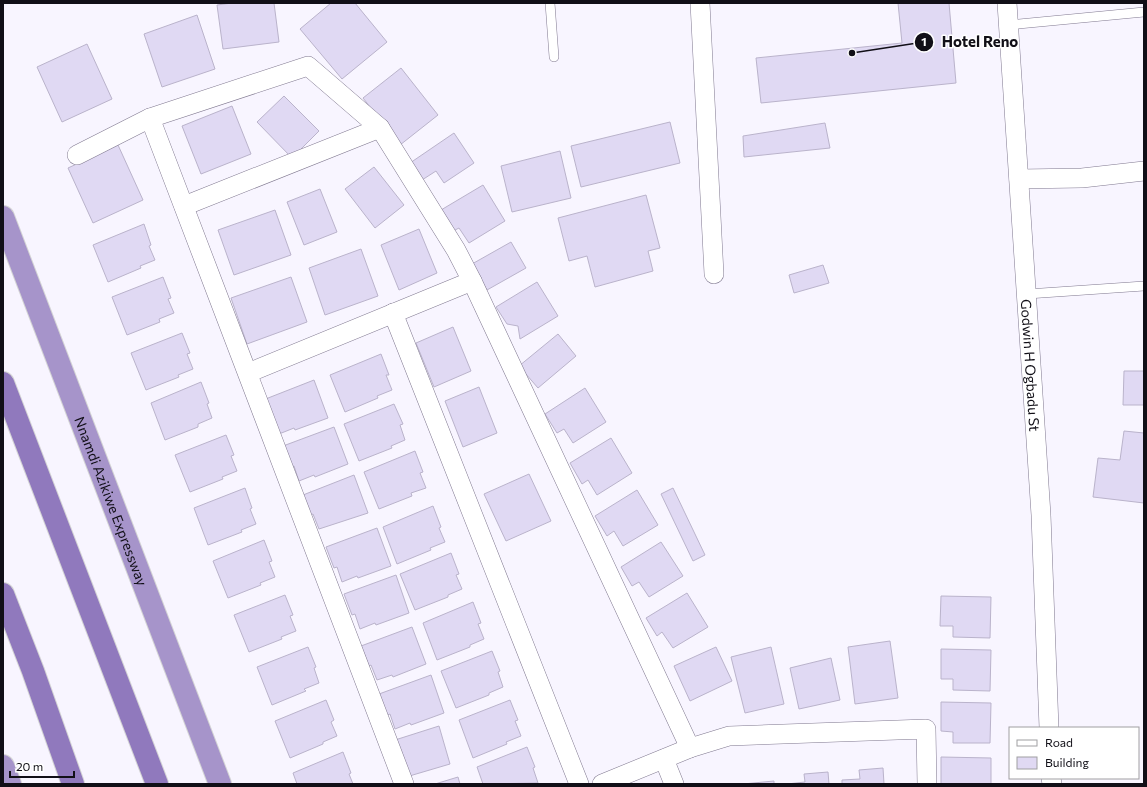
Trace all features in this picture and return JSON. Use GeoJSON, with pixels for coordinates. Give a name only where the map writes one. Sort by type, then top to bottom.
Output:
{"type":"FeatureCollection","features":[{"type":"Feature","properties":{"kind":"highway","name":"Nnamdi Azikiwe Expressway"},"geometry":{"type":"LineString","coordinates":[[3,217],[220,784]]}},
{"type":"Feature","properties":{"kind":"highway"},"geometry":{"type":"LineString","coordinates":[[3,383],[157,784]]}},
{"type":"Feature","properties":{"kind":"highway"},"geometry":{"type":"LineString","coordinates":[[3,594],[33,671],[73,784]]}},
{"type":"Feature","properties":{"kind":"highway"},"geometry":{"type":"LineString","coordinates":[[3,766],[10,784]]}},
{"type":"Feature","properties":{"kind":"street"},"geometry":{"type":"LineString","coordinates":[[700,3],[714,274]]}},
{"type":"Feature","properties":{"kind":"street","name":"Godwin H Ogbadu St"},"geometry":{"type":"LineString","coordinates":[[1007,3],[1041,515],[1050,727]]}},
{"type":"Feature","properties":{"kind":"street"},"geometry":{"type":"LineString","coordinates":[[77,154],[150,118],[308,66],[380,128],[456,250],[472,281],[690,748]]}},
{"type":"Feature","properties":{"kind":"street"},"geometry":{"type":"LineString","coordinates":[[150,118],[404,784]]}},
{"type":"Feature","properties":{"kind":"street"},"geometry":{"type":"LineString","coordinates":[[184,206],[380,128]]}},
{"type":"Feature","properties":{"kind":"street"},"geometry":{"type":"LineString","coordinates":[[1019,180],[1082,178],[1144,171]]}},
{"type":"Feature","properties":{"kind":"street"},"geometry":{"type":"LineString","coordinates":[[248,373],[472,281]]}},
{"type":"Feature","properties":{"kind":"street"},"geometry":{"type":"LineString","coordinates":[[393,313],[579,784]]}},
{"type":"Feature","properties":{"kind":"street"},"geometry":{"type":"LineString","coordinates":[[602,784],[690,748],[729,736],[926,729],[927,784]]}},
{"type":"Feature","properties":{"kind":"street"},"geometry":{"type":"LineString","coordinates":[[664,759],[674,784]]}},
{"type":"Feature","properties":{"kind":"lane"},"geometry":{"type":"LineString","coordinates":[[550,3],[554,56]]}},
{"type":"Feature","properties":{"kind":"lane"},"geometry":{"type":"LineString","coordinates":[[1008,25],[1144,12]]}},
{"type":"Feature","properties":{"kind":"lane"},"geometry":{"type":"LineString","coordinates":[[1027,294],[1144,286]]}},
{"type":"Feature","properties":{"kind":"building"},"geometry":{"type":"Polygon","coordinates":[[[232,3],[274,3],[279,42],[223,49],[217,5],[232,3]]]}},
{"type":"Feature","properties":{"kind":"building"},"geometry":{"type":"Polygon","coordinates":[[[331,3],[355,3],[387,42],[342,79],[300,29],[331,3]]]}},
{"type":"Feature","properties":{"kind":"building"},"geometry":{"type":"Polygon","coordinates":[[[898,3],[949,3],[956,83],[761,103],[756,58],[902,43],[898,3]]]}},
{"type":"Feature","properties":{"kind":"building"},"geometry":{"type":"Polygon","coordinates":[[[197,15],[215,69],[162,87],[144,34],[197,15]]]}},
{"type":"Feature","properties":{"kind":"building"},"geometry":{"type":"Polygon","coordinates":[[[87,44],[112,99],[62,122],[37,67],[87,44]]]}},
{"type":"Feature","properties":{"kind":"building"},"geometry":{"type":"Polygon","coordinates":[[[401,68],[438,115],[400,145],[363,98],[401,68]]]}},
{"type":"Feature","properties":{"kind":"building"},"geometry":{"type":"Polygon","coordinates":[[[284,96],[319,131],[292,158],[257,122],[284,96]]]}},
{"type":"Feature","properties":{"kind":"building"},"geometry":{"type":"Polygon","coordinates":[[[232,106],[251,154],[201,174],[182,126],[232,106]]]}},
{"type":"Feature","properties":{"kind":"building"},"geometry":{"type":"Polygon","coordinates":[[[670,122],[680,163],[581,187],[571,146],[670,122]]]}},
{"type":"Feature","properties":{"kind":"building"},"geometry":{"type":"Polygon","coordinates":[[[825,123],[830,148],[744,157],[743,136],[825,123]]]}},
{"type":"Feature","properties":{"kind":"building"},"geometry":{"type":"Polygon","coordinates":[[[454,133],[474,163],[444,183],[436,171],[422,180],[410,163],[454,133]]]}},
{"type":"Feature","properties":{"kind":"building"},"geometry":{"type":"Polygon","coordinates":[[[118,145],[143,200],[93,223],[68,168],[118,145]]]}},
{"type":"Feature","properties":{"kind":"building"},"geometry":{"type":"Polygon","coordinates":[[[560,151],[571,198],[512,212],[501,166],[560,151]]]}},
{"type":"Feature","properties":{"kind":"building"},"geometry":{"type":"Polygon","coordinates":[[[374,167],[404,205],[375,228],[345,189],[374,167]]]}},
{"type":"Feature","properties":{"kind":"building"},"geometry":{"type":"Polygon","coordinates":[[[483,185],[505,221],[469,243],[459,228],[453,231],[441,210],[483,185]]]}},
{"type":"Feature","properties":{"kind":"building"},"geometry":{"type":"Polygon","coordinates":[[[320,189],[337,232],[304,245],[287,202],[320,189]]]}},
{"type":"Feature","properties":{"kind":"building"},"geometry":{"type":"Polygon","coordinates":[[[646,195],[660,248],[648,251],[653,271],[595,287],[587,256],[569,261],[558,218],[646,195]]]}},
{"type":"Feature","properties":{"kind":"building"},"geometry":{"type":"Polygon","coordinates":[[[275,210],[291,255],[234,275],[218,230],[275,210]]]}},
{"type":"Feature","properties":{"kind":"building"},"geometry":{"type":"Polygon","coordinates":[[[144,224],[151,245],[149,246],[155,260],[140,266],[141,268],[108,282],[93,245],[144,224]]]}},
{"type":"Feature","properties":{"kind":"building"},"geometry":{"type":"Polygon","coordinates":[[[419,229],[437,273],[399,290],[381,245],[419,229]]]}},
{"type":"Feature","properties":{"kind":"building"},"geometry":{"type":"Polygon","coordinates":[[[511,242],[526,268],[487,290],[472,264],[511,242]]]}},
{"type":"Feature","properties":{"kind":"building"},"geometry":{"type":"Polygon","coordinates":[[[361,249],[378,296],[325,315],[309,268],[361,249]]]}},
{"type":"Feature","properties":{"kind":"building"},"geometry":{"type":"Polygon","coordinates":[[[823,265],[829,283],[794,293],[789,275],[823,265]]]}},
{"type":"Feature","properties":{"kind":"building"},"geometry":{"type":"Polygon","coordinates":[[[163,277],[171,298],[168,299],[174,313],[159,319],[160,322],[127,335],[112,297],[163,277]]]}},
{"type":"Feature","properties":{"kind":"building"},"geometry":{"type":"Polygon","coordinates":[[[291,277],[307,322],[247,344],[231,298],[291,277]]]}},
{"type":"Feature","properties":{"kind":"building"},"geometry":{"type":"Polygon","coordinates":[[[537,282],[558,316],[520,339],[518,326],[507,324],[496,307],[537,282]]]}},
{"type":"Feature","properties":{"kind":"building"},"geometry":{"type":"Polygon","coordinates":[[[453,327],[471,371],[434,387],[416,343],[453,327]]]}},
{"type":"Feature","properties":{"kind":"building"},"geometry":{"type":"Polygon","coordinates":[[[182,333],[190,353],[187,354],[193,369],[178,375],[179,377],[146,390],[131,353],[182,333]]]}},
{"type":"Feature","properties":{"kind":"building"},"geometry":{"type":"Polygon","coordinates":[[[558,334],[576,356],[538,388],[519,366],[558,334]]]}},
{"type":"Feature","properties":{"kind":"building"},"geometry":{"type":"Polygon","coordinates":[[[381,354],[389,375],[386,375],[392,390],[377,396],[378,398],[345,412],[330,375],[381,354]]]}},
{"type":"Feature","properties":{"kind":"building"},"geometry":{"type":"Polygon","coordinates":[[[1124,371],[1144,371],[1144,405],[1123,405],[1124,371]]]}},
{"type":"Feature","properties":{"kind":"building"},"geometry":{"type":"Polygon","coordinates":[[[314,380],[328,418],[279,434],[263,400],[314,380]]]}},
{"type":"Feature","properties":{"kind":"building"},"geometry":{"type":"Polygon","coordinates":[[[201,382],[209,403],[207,404],[212,418],[198,424],[198,427],[165,440],[151,403],[201,382]]]}},
{"type":"Feature","properties":{"kind":"building"},"geometry":{"type":"Polygon","coordinates":[[[479,387],[497,433],[463,447],[445,401],[479,387]]]}},
{"type":"Feature","properties":{"kind":"building"},"geometry":{"type":"Polygon","coordinates":[[[585,388],[606,422],[573,443],[564,429],[557,433],[545,414],[585,388]]]}},
{"type":"Feature","properties":{"kind":"building"},"geometry":{"type":"Polygon","coordinates":[[[394,404],[403,424],[400,425],[405,440],[391,446],[392,448],[359,461],[344,424],[394,404]]]}},
{"type":"Feature","properties":{"kind":"building"},"geometry":{"type":"Polygon","coordinates":[[[334,427],[348,464],[315,477],[314,475],[299,481],[294,466],[291,467],[283,446],[334,427]]]}},
{"type":"Feature","properties":{"kind":"building"},"geometry":{"type":"Polygon","coordinates":[[[1124,431],[1144,433],[1144,503],[1093,497],[1098,458],[1120,460],[1124,431]]]}},
{"type":"Feature","properties":{"kind":"building"},"geometry":{"type":"Polygon","coordinates":[[[226,435],[234,455],[231,456],[237,471],[222,477],[223,479],[190,492],[175,455],[226,435]]]}},
{"type":"Feature","properties":{"kind":"building"},"geometry":{"type":"Polygon","coordinates":[[[611,438],[632,473],[597,495],[588,480],[582,484],[570,463],[611,438]]]}},
{"type":"Feature","properties":{"kind":"building"},"geometry":{"type":"Polygon","coordinates":[[[415,451],[423,472],[420,473],[426,488],[411,493],[412,496],[379,509],[364,472],[415,451]]]}},
{"type":"Feature","properties":{"kind":"building"},"geometry":{"type":"Polygon","coordinates":[[[529,474],[551,521],[506,541],[484,494],[529,474]]]}},
{"type":"Feature","properties":{"kind":"building"},"geometry":{"type":"Polygon","coordinates":[[[354,475],[368,513],[319,529],[313,514],[311,515],[303,495],[354,475]]]}},
{"type":"Feature","properties":{"kind":"building"},"geometry":{"type":"Polygon","coordinates":[[[245,488],[252,508],[250,509],[256,524],[241,530],[242,532],[208,545],[194,508],[245,488]]]}},
{"type":"Feature","properties":{"kind":"building"},"geometry":{"type":"Polygon","coordinates":[[[673,488],[705,555],[693,561],[661,494],[673,488]]]}},
{"type":"Feature","properties":{"kind":"building"},"geometry":{"type":"Polygon","coordinates":[[[637,490],[658,525],[623,546],[614,531],[607,536],[595,516],[637,490]]]}},
{"type":"Feature","properties":{"kind":"building"},"geometry":{"type":"Polygon","coordinates":[[[433,506],[441,527],[439,528],[445,542],[430,548],[431,550],[397,564],[383,527],[433,506]]]}},
{"type":"Feature","properties":{"kind":"building"},"geometry":{"type":"Polygon","coordinates":[[[377,528],[391,566],[342,582],[337,567],[334,568],[326,547],[377,528]]]}},
{"type":"Feature","properties":{"kind":"building"},"geometry":{"type":"Polygon","coordinates":[[[264,540],[272,561],[269,562],[275,577],[260,583],[261,585],[228,598],[213,561],[264,540]]]}},
{"type":"Feature","properties":{"kind":"building"},"geometry":{"type":"Polygon","coordinates":[[[661,542],[683,576],[649,597],[639,582],[632,586],[621,567],[661,542]]]}},
{"type":"Feature","properties":{"kind":"building"},"geometry":{"type":"Polygon","coordinates":[[[451,553],[459,574],[456,575],[462,589],[448,595],[448,597],[415,610],[400,574],[451,553]]]}},
{"type":"Feature","properties":{"kind":"building"},"geometry":{"type":"Polygon","coordinates":[[[396,575],[409,613],[360,629],[355,614],[352,615],[344,594],[396,575]]]}},
{"type":"Feature","properties":{"kind":"building"},"geometry":{"type":"Polygon","coordinates":[[[687,593],[708,627],[673,648],[662,632],[657,636],[646,618],[687,593]]]}},
{"type":"Feature","properties":{"kind":"building"},"geometry":{"type":"Polygon","coordinates":[[[285,595],[293,615],[290,616],[296,631],[281,637],[282,639],[249,652],[234,615],[285,595]]]}},
{"type":"Feature","properties":{"kind":"building"},"geometry":{"type":"Polygon","coordinates":[[[941,596],[991,597],[990,638],[953,637],[953,626],[940,626],[941,596]]]}},
{"type":"Feature","properties":{"kind":"building"},"geometry":{"type":"Polygon","coordinates":[[[473,602],[481,623],[478,624],[484,639],[470,645],[470,647],[437,660],[423,623],[473,602]]]}},
{"type":"Feature","properties":{"kind":"building"},"geometry":{"type":"Polygon","coordinates":[[[412,627],[426,664],[393,677],[392,675],[377,680],[371,665],[369,666],[361,646],[412,627]]]}},
{"type":"Feature","properties":{"kind":"building"},"geometry":{"type":"Polygon","coordinates":[[[890,641],[898,698],[855,704],[848,647],[890,641]]]}},
{"type":"Feature","properties":{"kind":"building"},"geometry":{"type":"Polygon","coordinates":[[[308,647],[316,667],[314,668],[319,683],[304,689],[306,691],[272,705],[257,667],[308,647]]]}},
{"type":"Feature","properties":{"kind":"building"},"geometry":{"type":"Polygon","coordinates":[[[716,647],[732,681],[690,701],[674,666],[716,647]]]}},
{"type":"Feature","properties":{"kind":"building"},"geometry":{"type":"Polygon","coordinates":[[[771,647],[784,704],[745,713],[731,657],[771,647]]]}},
{"type":"Feature","properties":{"kind":"building"},"geometry":{"type":"Polygon","coordinates":[[[941,649],[991,650],[990,691],[953,690],[953,679],[941,679],[941,649]]]}},
{"type":"Feature","properties":{"kind":"building"},"geometry":{"type":"Polygon","coordinates":[[[492,651],[500,671],[498,672],[503,687],[489,693],[489,695],[456,708],[441,671],[492,651]]]}},
{"type":"Feature","properties":{"kind":"building"},"geometry":{"type":"Polygon","coordinates":[[[831,658],[840,700],[799,709],[790,668],[831,658]]]}},
{"type":"Feature","properties":{"kind":"building"},"geometry":{"type":"Polygon","coordinates":[[[431,675],[444,713],[395,729],[390,714],[387,715],[379,694],[431,675]]]}},
{"type":"Feature","properties":{"kind":"building"},"geometry":{"type":"Polygon","coordinates":[[[326,700],[334,720],[331,722],[337,736],[323,742],[323,744],[290,758],[275,721],[326,700]]]}},
{"type":"Feature","properties":{"kind":"building"},"geometry":{"type":"Polygon","coordinates":[[[510,700],[518,720],[515,721],[521,736],[506,742],[507,744],[473,758],[459,720],[510,700]]]}},
{"type":"Feature","properties":{"kind":"building"},"geometry":{"type":"Polygon","coordinates":[[[941,702],[991,703],[990,743],[953,743],[953,732],[941,731],[941,702]]]}},
{"type":"Feature","properties":{"kind":"building"},"geometry":{"type":"Polygon","coordinates":[[[439,726],[450,764],[406,777],[395,740],[439,726]]]}},
{"type":"Feature","properties":{"kind":"building"},"geometry":{"type":"Polygon","coordinates":[[[527,747],[535,767],[533,768],[538,783],[483,784],[477,767],[527,747]]]}},
{"type":"Feature","properties":{"kind":"building"},"geometry":{"type":"Polygon","coordinates":[[[343,752],[351,773],[349,774],[353,784],[297,784],[293,773],[343,752]]]}},
{"type":"Feature","properties":{"kind":"building"},"geometry":{"type":"Polygon","coordinates":[[[941,757],[991,758],[991,784],[941,784],[941,757]]]}},
{"type":"Feature","properties":{"kind":"building"},"geometry":{"type":"Polygon","coordinates":[[[883,768],[884,784],[842,784],[842,780],[860,779],[859,770],[883,768]]]}},
{"type":"Feature","properties":{"kind":"building"},"geometry":{"type":"Polygon","coordinates":[[[828,772],[829,784],[787,784],[805,782],[804,774],[828,772]]]}},
{"type":"Feature","properties":{"kind":"building"},"geometry":{"type":"Polygon","coordinates":[[[458,777],[460,784],[435,784],[458,777]]]}},
{"type":"Feature","properties":{"kind":"building"},"geometry":{"type":"Polygon","coordinates":[[[774,781],[774,784],[743,784],[774,781]]]}},
{"type":"Feature","properties":{"kind":"place","name":"Hotel Reno"},"geometry":{"type":"Point","coordinates":[852,53]}}]}
